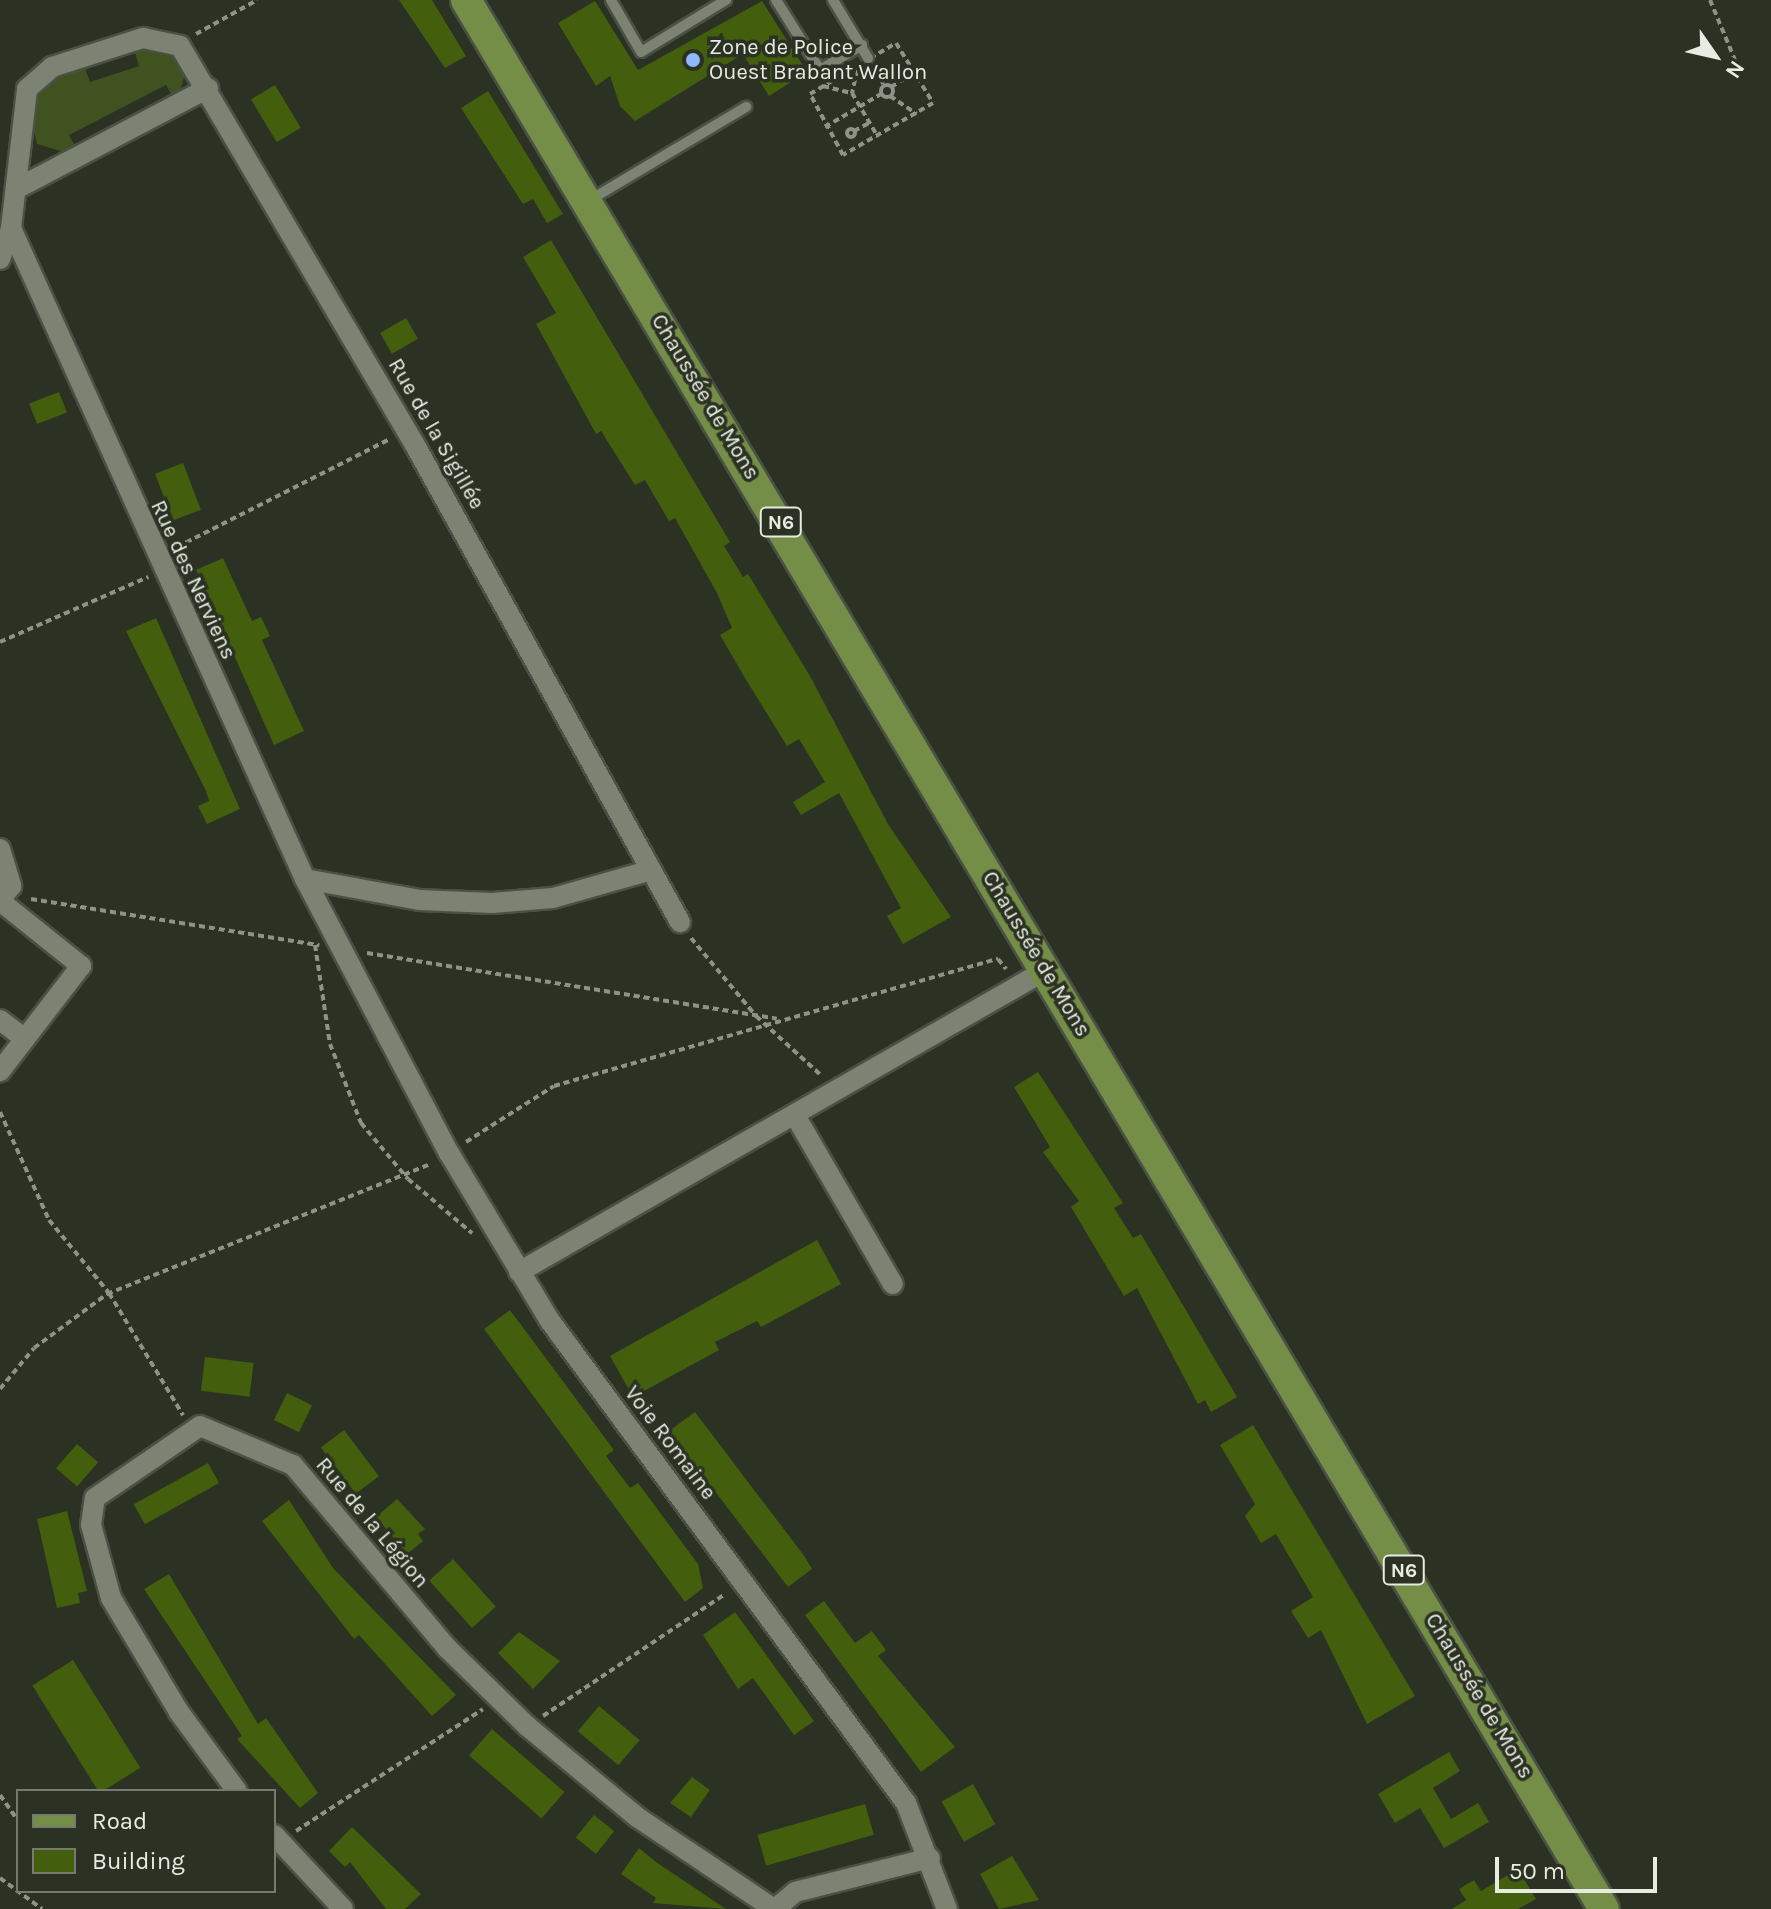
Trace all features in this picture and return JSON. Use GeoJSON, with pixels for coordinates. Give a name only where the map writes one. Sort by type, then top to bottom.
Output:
{"type":"FeatureCollection","features":[{"type":"Feature","properties":{"kind":"main road","name":"Chaussée de Mons"},"geometry":{"type":"LineString","coordinates":[[466,0],[589,201],[1604,1909]]}},
{"type":"Feature","properties":{"kind":"street","name":"Rue de la Sigillée"},"geometry":{"type":"LineString","coordinates":[[170,42],[208,88],[407,431],[680,922]]}},
{"type":"Feature","properties":{"kind":"street"},"geometry":{"type":"LineString","coordinates":[[0,259],[11,228],[21,104],[41,73],[170,42]]}},
{"type":"Feature","properties":{"kind":"street"},"geometry":{"type":"LineString","coordinates":[[16,189],[208,88]]}},
{"type":"Feature","properties":{"kind":"street","name":"Rue des Nerviens"},"geometry":{"type":"LineString","coordinates":[[11,228],[158,565],[305,879],[449,1153]]}},
{"type":"Feature","properties":{"kind":"street"},"geometry":{"type":"LineString","coordinates":[[0,849],[11,886],[1,898],[81,966],[0,1071]]}},
{"type":"Feature","properties":{"kind":"street"},"geometry":{"type":"LineString","coordinates":[[305,879],[419,900],[492,903],[553,898],[651,870]]}},
{"type":"Feature","properties":{"kind":"street"},"geometry":{"type":"LineString","coordinates":[[519,1272],[796,1117],[1046,970]]}},
{"type":"Feature","properties":{"kind":"street"},"geometry":{"type":"LineString","coordinates":[[0,1020],[25,1039]]}},
{"type":"Feature","properties":{"kind":"street"},"geometry":{"type":"LineString","coordinates":[[796,1117],[893,1284]]}},
{"type":"Feature","properties":{"kind":"street","name":"Voie Romaine"},"geometry":{"type":"LineString","coordinates":[[449,1153],[519,1272],[906,1803],[930,1858],[947,1909]]}},
{"type":"Feature","properties":{"kind":"street","name":"Rue de la Légion"},"geometry":{"type":"LineString","coordinates":[[192,1431],[218,1428],[293,1465],[374,1567],[527,1726],[637,1817],[774,1909],[795,1892],[930,1858]]}},
{"type":"Feature","properties":{"kind":"street"},"geometry":{"type":"LineString","coordinates":[[192,1431],[95,1498],[91,1525],[111,1598],[179,1712],[236,1789]]}},
{"type":"Feature","properties":{"kind":"street"},"geometry":{"type":"LineString","coordinates":[[277,1838],[343,1909]]}},
{"type":"Feature","properties":{"kind":"lane"},"geometry":{"type":"LineString","coordinates":[[611,0],[641,52],[726,0]]}},
{"type":"Feature","properties":{"kind":"lane"},"geometry":{"type":"LineString","coordinates":[[776,0],[820,70],[862,45]]}},
{"type":"Feature","properties":{"kind":"lane"},"geometry":{"type":"LineString","coordinates":[[833,0],[862,45],[863,61]]}},
{"type":"Feature","properties":{"kind":"lane"},"geometry":{"type":"LineString","coordinates":[[589,201],[746,107]]}},
{"type":"Feature","properties":{"kind":"path"},"geometry":{"type":"LineString","coordinates":[[170,42],[257,0]]}},
{"type":"Feature","properties":{"kind":"path"},"geometry":{"type":"LineString","coordinates":[[1710,0],[1735,60]]}},
{"type":"Feature","properties":{"kind":"path"},"geometry":{"type":"LineString","coordinates":[[896,43],[933,103],[846,157],[808,97],[863,61],[896,43]]}},
{"type":"Feature","properties":{"kind":"path"},"geometry":{"type":"LineString","coordinates":[[863,61],[852,93],[878,138]]}},
{"type":"Feature","properties":{"kind":"path"},"geometry":{"type":"LineString","coordinates":[[825,127],[916,72]]}},
{"type":"Feature","properties":{"kind":"path"},"geometry":{"type":"LineString","coordinates":[[822,86],[852,93]]}},
{"type":"Feature","properties":{"kind":"path"},"geometry":{"type":"LineString","coordinates":[[890,96],[891,87]]}},
{"type":"Feature","properties":{"kind":"path"},"geometry":{"type":"LineString","coordinates":[[881,94],[890,96],[917,114]]}},
{"type":"Feature","properties":{"kind":"path"},"geometry":{"type":"LineString","coordinates":[[854,131],[869,123]]}},
{"type":"Feature","properties":{"kind":"path"},"geometry":{"type":"LineString","coordinates":[[0,642],[158,565],[407,431]]}},
{"type":"Feature","properties":{"kind":"path"},"geometry":{"type":"LineString","coordinates":[[1,898],[340,948],[783,1020]]}},
{"type":"Feature","properties":{"kind":"path"},"geometry":{"type":"LineString","coordinates":[[680,922],[756,1016],[768,1023],[835,1094]]}},
{"type":"Feature","properties":{"kind":"path"},"geometry":{"type":"LineString","coordinates":[[315,945],[335,1057],[361,1123],[408,1179],[486,1244]]}},
{"type":"Feature","properties":{"kind":"path"},"geometry":{"type":"LineString","coordinates":[[0,1389],[34,1348],[109,1293],[408,1179],[554,1086],[998,959],[1020,986]]}},
{"type":"Feature","properties":{"kind":"path"},"geometry":{"type":"LineString","coordinates":[[0,1112],[49,1220],[109,1293],[192,1431]]}},
{"type":"Feature","properties":{"kind":"path"},"geometry":{"type":"LineString","coordinates":[[527,1726],[743,1582]]}},
{"type":"Feature","properties":{"kind":"path"},"geometry":{"type":"LineString","coordinates":[[277,1838],[499,1699]]}},
{"type":"Feature","properties":{"kind":"path"},"geometry":{"type":"LineString","coordinates":[[0,1795],[16,1818]]}},
{"type":"Feature","properties":{"kind":"path"},"geometry":{"type":"LineString","coordinates":[[20,1893],[42,1909]]}},
{"type":"Feature","properties":{"kind":"green space"},"geometry":{"type":"Polygon","coordinates":[[[152,46],[176,55],[186,70],[179,95],[174,99],[166,85],[69,135],[77,150],[67,153],[37,144],[29,111],[50,78],[84,66],[90,82],[139,66],[134,50],[152,46]]]}},
{"type":"Feature","properties":{"kind":"building"},"geometry":{"type":"Polygon","coordinates":[[[399,0],[432,0],[466,56],[445,68],[399,0]]]}},
{"type":"Feature","properties":{"kind":"building","name":"Zone de Police Ouest Brabant Wallon"},"geometry":{"type":"Polygon","coordinates":[[[595,1],[638,70],[762,1],[807,72],[769,96],[743,54],[635,121],[620,106],[610,76],[596,86],[558,23],[595,1]]]}},
{"type":"Feature","properties":{"kind":"building"},"geometry":{"type":"Polygon","coordinates":[[[275,85],[301,128],[277,142],[251,99],[275,85]]]}},
{"type":"Feature","properties":{"kind":"building"},"geometry":{"type":"Polygon","coordinates":[[[488,91],[563,214],[547,223],[533,199],[523,204],[461,108],[488,91]]]}},
{"type":"Feature","properties":{"kind":"building"},"geometry":{"type":"Polygon","coordinates":[[[551,240],[730,542],[724,546],[743,577],[748,574],[810,676],[888,824],[951,917],[903,944],[887,916],[901,908],[839,793],[801,815],[793,802],[825,782],[799,739],[787,746],[720,635],[732,628],[717,593],[675,518],[669,521],[645,480],[635,485],[601,431],[596,434],[536,324],[556,313],[523,257],[551,240]]]}},
{"type":"Feature","properties":{"kind":"building"},"geometry":{"type":"Polygon","coordinates":[[[406,318],[418,339],[392,354],[380,333],[406,318]]]}},
{"type":"Feature","properties":{"kind":"building"},"geometry":{"type":"Polygon","coordinates":[[[59,392],[67,413],[37,424],[29,403],[59,392]]]}},
{"type":"Feature","properties":{"kind":"building"},"geometry":{"type":"Polygon","coordinates":[[[183,463],[201,510],[173,520],[155,474],[183,463]]]}},
{"type":"Feature","properties":{"kind":"building"},"geometry":{"type":"Polygon","coordinates":[[[223,558],[252,621],[261,617],[270,636],[262,640],[304,731],[274,745],[196,570],[223,558]]]}},
{"type":"Feature","properties":{"kind":"building"},"geometry":{"type":"Polygon","coordinates":[[[156,618],[240,809],[207,824],[198,806],[209,801],[206,791],[126,631],[156,618]]]}},
{"type":"Feature","properties":{"kind":"building"},"geometry":{"type":"Polygon","coordinates":[[[1038,1072],[1123,1203],[1114,1208],[1133,1238],[1141,1234],[1237,1397],[1211,1412],[1205,1400],[1198,1404],[1137,1288],[1124,1296],[1071,1207],[1079,1201],[1043,1152],[1050,1147],[1014,1087],[1038,1072]]]}},
{"type":"Feature","properties":{"kind":"building"},"geometry":{"type":"Polygon","coordinates":[[[817,1240],[841,1284],[761,1327],[757,1321],[715,1342],[719,1350],[633,1397],[610,1356],[817,1240]]]}},
{"type":"Feature","properties":{"kind":"building"},"geometry":{"type":"Polygon","coordinates":[[[510,1310],[614,1450],[606,1456],[630,1488],[638,1483],[698,1564],[703,1588],[685,1602],[484,1329],[510,1310]]]}},
{"type":"Feature","properties":{"kind":"building"},"geometry":{"type":"Polygon","coordinates":[[[205,1357],[254,1363],[249,1397],[201,1391],[205,1357]]]}},
{"type":"Feature","properties":{"kind":"building"},"geometry":{"type":"Polygon","coordinates":[[[287,1393],[312,1405],[299,1432],[274,1420],[287,1393]]]}},
{"type":"Feature","properties":{"kind":"building"},"geometry":{"type":"Polygon","coordinates":[[[695,1412],[812,1569],[788,1587],[669,1431],[695,1412]]]}},
{"type":"Feature","properties":{"kind":"building"},"geometry":{"type":"Polygon","coordinates":[[[1253,1425],[1415,1696],[1367,1724],[1321,1630],[1308,1638],[1291,1611],[1313,1597],[1276,1534],[1261,1543],[1245,1516],[1255,1504],[1220,1445],[1253,1425]]]}},
{"type":"Feature","properties":{"kind":"building"},"geometry":{"type":"Polygon","coordinates":[[[344,1430],[379,1476],[356,1494],[321,1447],[344,1430]]]}},
{"type":"Feature","properties":{"kind":"building"},"geometry":{"type":"Polygon","coordinates":[[[77,1444],[98,1462],[77,1487],[56,1468],[77,1444]]]}},
{"type":"Feature","properties":{"kind":"building"},"geometry":{"type":"Polygon","coordinates":[[[208,1463],[219,1483],[145,1524],[134,1504],[208,1463]]]}},
{"type":"Feature","properties":{"kind":"building"},"geometry":{"type":"Polygon","coordinates":[[[397,1499],[425,1529],[418,1534],[423,1541],[407,1554],[376,1517],[397,1499]]]}},
{"type":"Feature","properties":{"kind":"building"},"geometry":{"type":"Polygon","coordinates":[[[289,1500],[333,1568],[456,1695],[432,1716],[359,1635],[354,1639],[262,1521],[289,1500]]]}},
{"type":"Feature","properties":{"kind":"building"},"geometry":{"type":"Polygon","coordinates":[[[67,1511],[87,1591],[78,1593],[80,1603],[57,1608],[37,1519],[67,1511]]]}},
{"type":"Feature","properties":{"kind":"building"},"geometry":{"type":"Polygon","coordinates":[[[453,1559],[496,1607],[472,1628],[429,1580],[453,1559]]]}},
{"type":"Feature","properties":{"kind":"building"},"geometry":{"type":"Polygon","coordinates":[[[169,1574],[258,1724],[266,1718],[318,1793],[300,1808],[237,1739],[242,1736],[144,1589],[169,1574]]]}},
{"type":"Feature","properties":{"kind":"building"},"geometry":{"type":"Polygon","coordinates":[[[824,1601],[855,1643],[872,1631],[886,1650],[878,1656],[955,1747],[921,1772],[805,1615],[824,1601]]]}},
{"type":"Feature","properties":{"kind":"building"},"geometry":{"type":"Polygon","coordinates":[[[735,1612],[814,1721],[794,1735],[753,1678],[738,1689],[703,1635],[735,1612]]]}},
{"type":"Feature","properties":{"kind":"building"},"geometry":{"type":"Polygon","coordinates":[[[519,1632],[560,1661],[533,1689],[498,1653],[519,1632]]]}},
{"type":"Feature","properties":{"kind":"building"},"geometry":{"type":"Polygon","coordinates":[[[73,1660],[140,1768],[106,1789],[97,1789],[32,1685],[73,1660]]]}},
{"type":"Feature","properties":{"kind":"building"},"geometry":{"type":"Polygon","coordinates":[[[599,1706],[640,1740],[618,1765],[578,1731],[599,1706]]]}},
{"type":"Feature","properties":{"kind":"building"},"geometry":{"type":"Polygon","coordinates":[[[492,1729],[564,1792],[541,1818],[469,1755],[492,1729]]]}},
{"type":"Feature","properties":{"kind":"building"},"geometry":{"type":"Polygon","coordinates":[[[1449,1752],[1460,1771],[1433,1788],[1451,1819],[1478,1803],[1489,1822],[1444,1848],[1420,1808],[1395,1823],[1378,1794],[1449,1752]]]}},
{"type":"Feature","properties":{"kind":"building"},"geometry":{"type":"Polygon","coordinates":[[[692,1777],[710,1790],[691,1817],[670,1803],[692,1777]]]}},
{"type":"Feature","properties":{"kind":"building"},"geometry":{"type":"Polygon","coordinates":[[[973,1784],[995,1824],[964,1842],[942,1801],[973,1784]]]}},
{"type":"Feature","properties":{"kind":"building"},"geometry":{"type":"Polygon","coordinates":[[[865,1804],[874,1835],[766,1866],[757,1835],[865,1804]]]}},
{"type":"Feature","properties":{"kind":"building"},"geometry":{"type":"Polygon","coordinates":[[[594,1815],[614,1831],[596,1854],[576,1838],[594,1815]]]}},
{"type":"Feature","properties":{"kind":"building"},"geometry":{"type":"Polygon","coordinates":[[[352,1827],[421,1894],[405,1909],[386,1909],[350,1862],[345,1867],[329,1851],[352,1827]]]}},
{"type":"Feature","properties":{"kind":"building"},"geometry":{"type":"Polygon","coordinates":[[[639,1848],[726,1909],[653,1903],[656,1898],[621,1874],[639,1848]]]}},
{"type":"Feature","properties":{"kind":"building"},"geometry":{"type":"Polygon","coordinates":[[[1012,1856],[1039,1900],[999,1909],[980,1874],[1012,1856]]]}},
{"type":"Feature","properties":{"kind":"building"},"geometry":{"type":"Polygon","coordinates":[[[1518,1869],[1536,1899],[1518,1909],[1452,1909],[1466,1900],[1459,1889],[1474,1880],[1481,1891],[1518,1869]]]}},
{"type":"Feature","properties":{"kind":"place","name":"Zone de Police Ouest Brabant Wallon"},"geometry":{"type":"Point","coordinates":[693,60]}}]}
